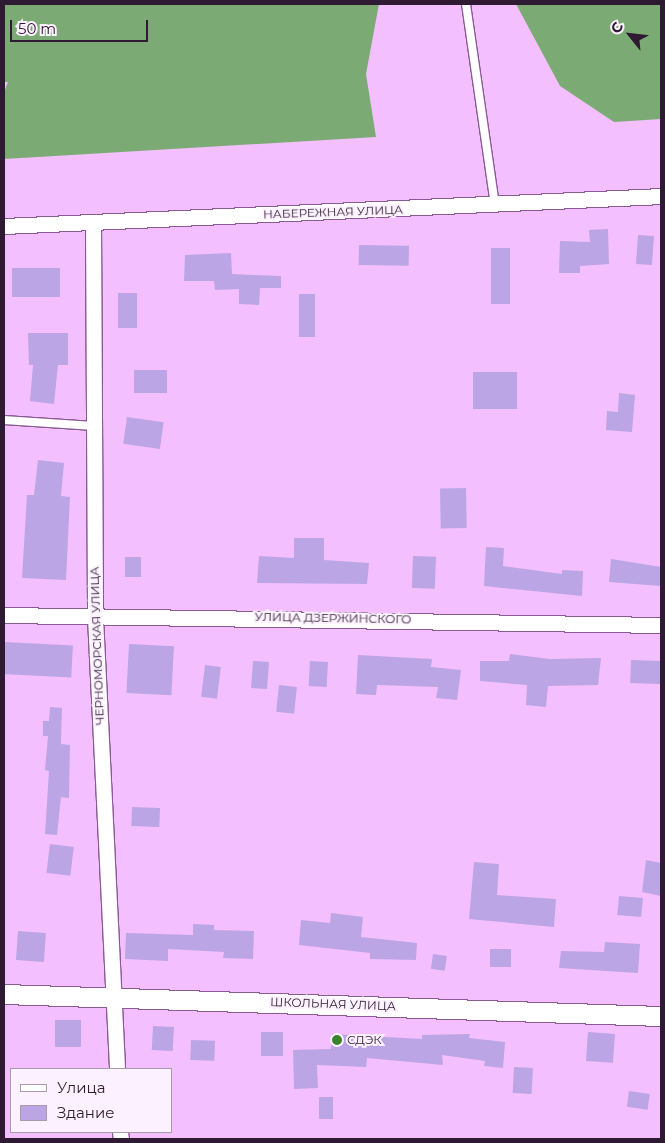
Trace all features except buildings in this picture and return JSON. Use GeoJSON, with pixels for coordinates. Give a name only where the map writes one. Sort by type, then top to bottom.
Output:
{"type":"FeatureCollection","features":[{"type":"Feature","properties":{"kind":"street","name":"НАБЕРЕЖНАЯ УЛИЦА"},"geometry":{"type":"LineString","coordinates":[[4,226],[661,196]]}},
{"type":"Feature","properties":{"kind":"street","name":"ЧЕРНОМОРСКАЯ УЛИЦА"},"geometry":{"type":"LineString","coordinates":[[93,222],[95,617],[117,1068]]}},
{"type":"Feature","properties":{"kind":"street","name":"УЛИЦА ДЗЕРЖИНСКОГО"},"geometry":{"type":"LineString","coordinates":[[4,615],[661,625]]}},
{"type":"Feature","properties":{"kind":"street","name":"ШКОЛЬНАЯ УЛИЦА"},"geometry":{"type":"LineString","coordinates":[[4,994],[113,996],[661,1016]]}},
{"type":"Feature","properties":{"kind":"lane"},"geometry":{"type":"LineString","coordinates":[[466,4],[495,205]]}},
{"type":"Feature","properties":{"kind":"lane"},"geometry":{"type":"LineString","coordinates":[[4,420],[94,426]]}},
{"type":"Feature","properties":{"kind":"green space"},"geometry":{"type":"Polygon","coordinates":[[[4,4],[379,4],[366,74],[376,137],[4,159],[4,92],[8,82],[4,82],[4,4]]]}},
{"type":"Feature","properties":{"kind":"green space"},"geometry":{"type":"Polygon","coordinates":[[[516,4],[661,4],[661,119],[614,122],[560,86],[516,4]]]}},
{"type":"Feature","properties":{"kind":"place","name":"СДЭК"},"geometry":{"type":"Point","coordinates":[337,1040]}}]}
